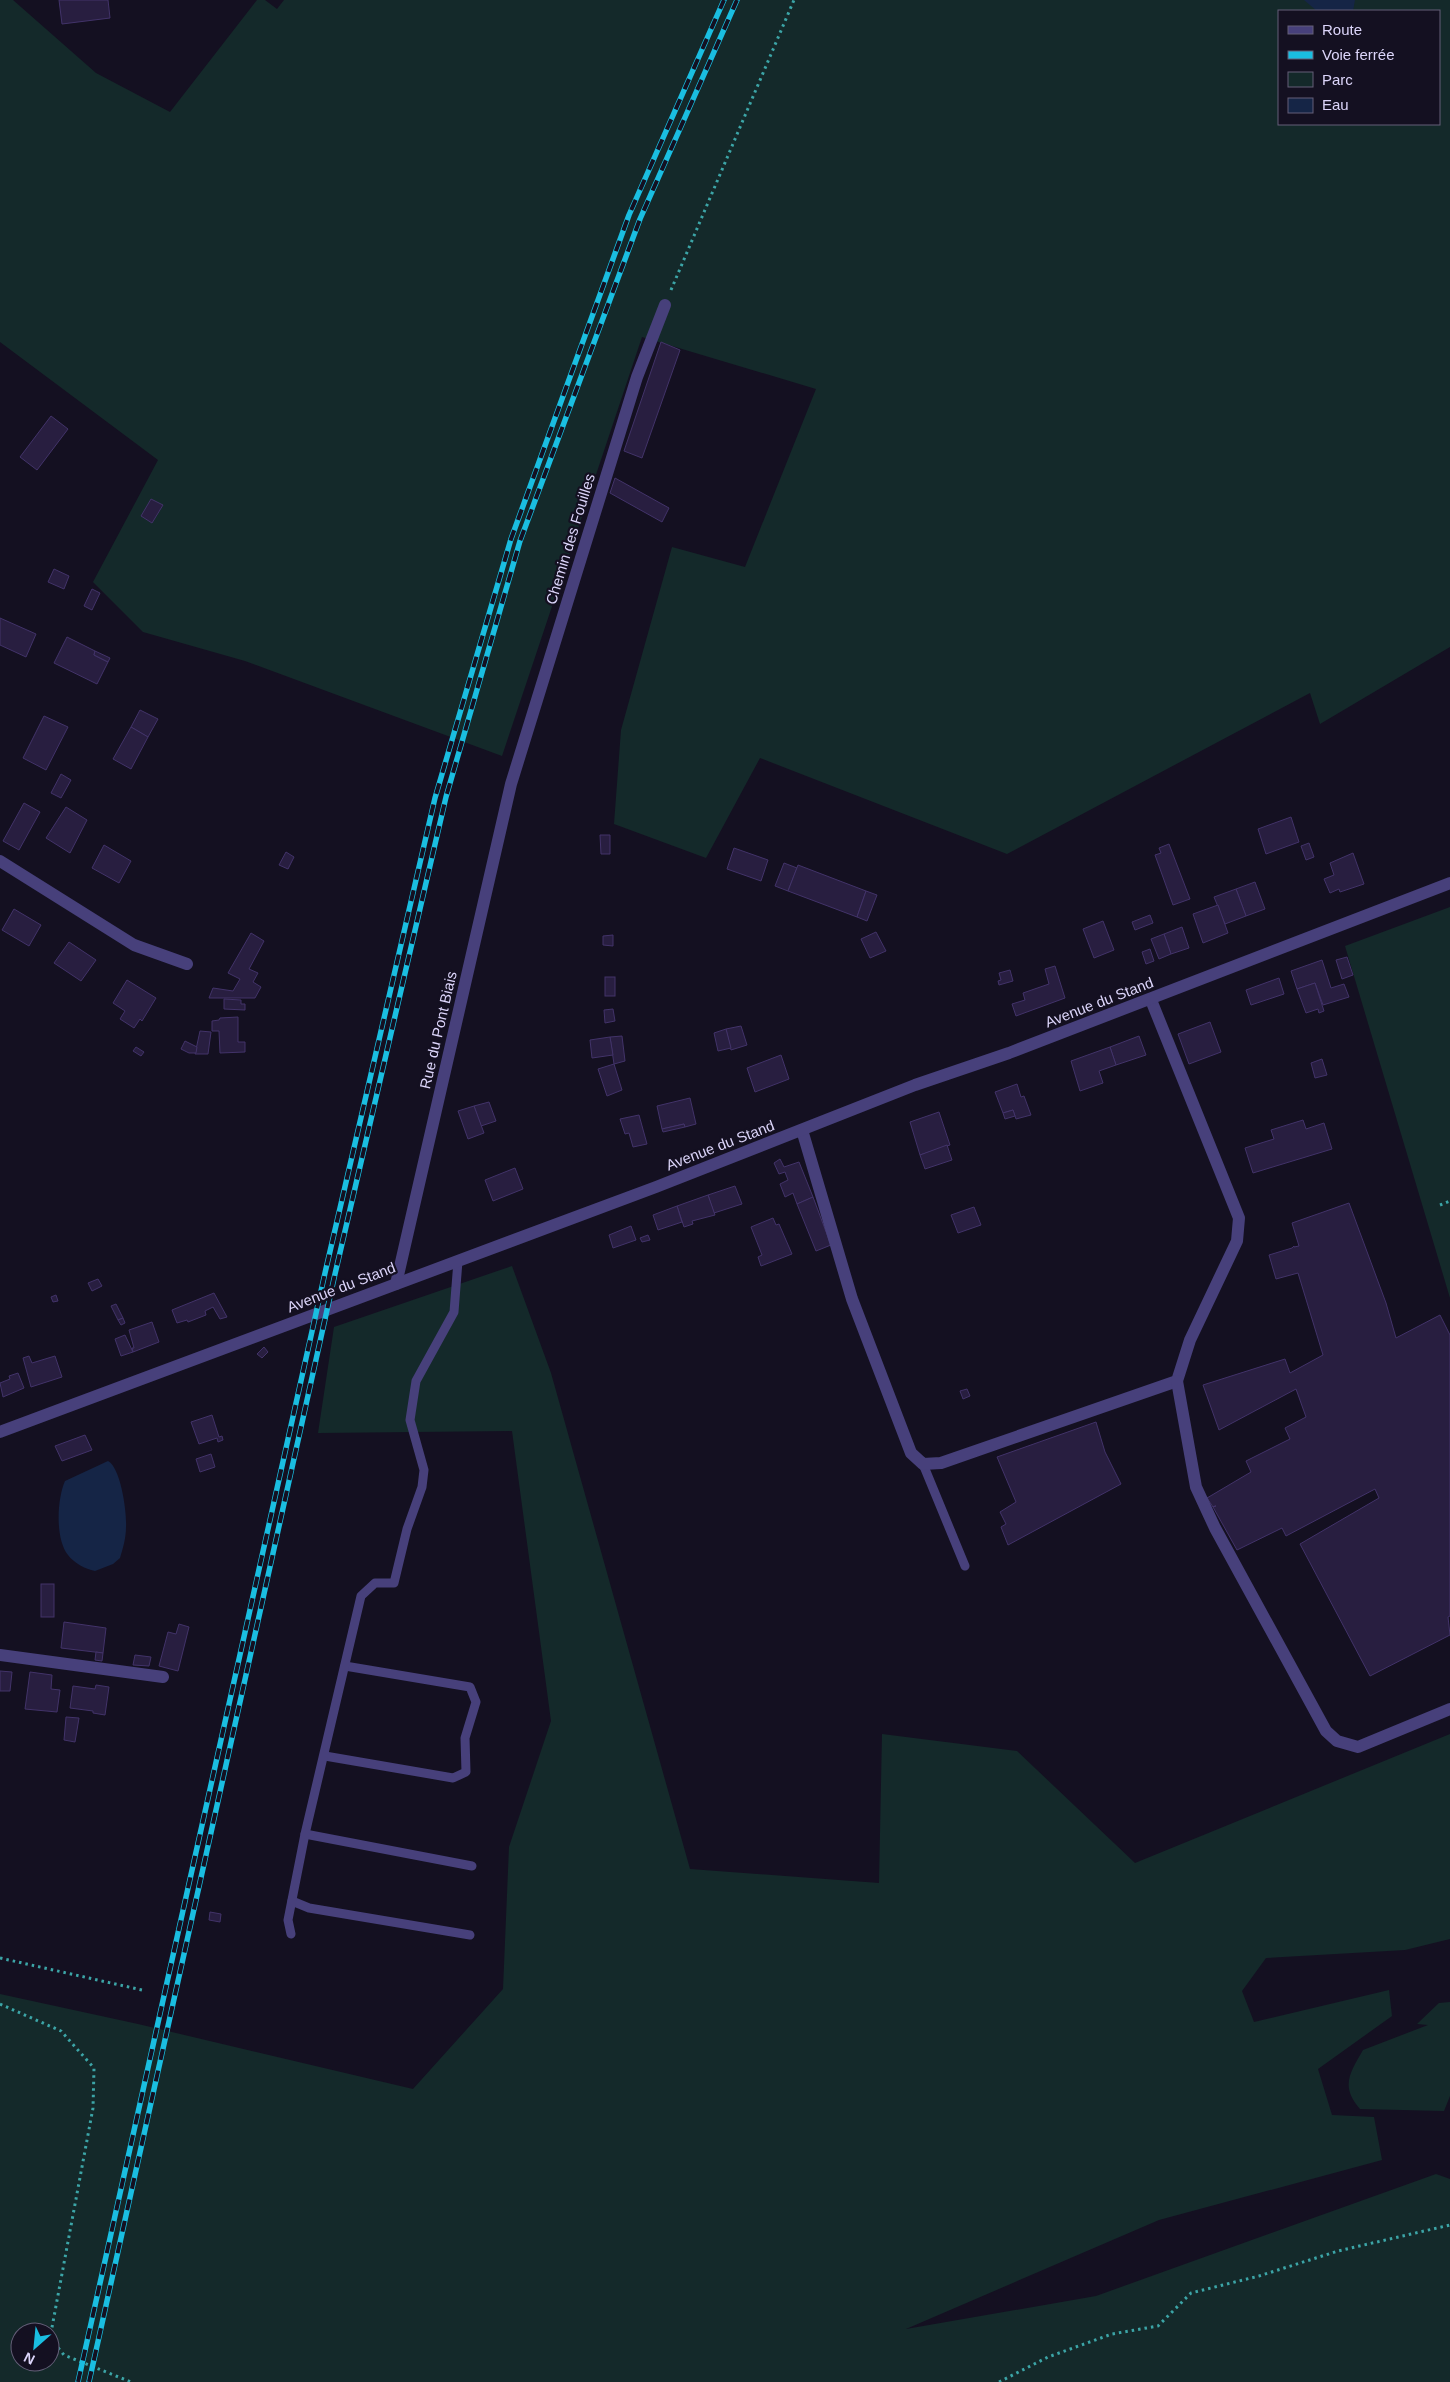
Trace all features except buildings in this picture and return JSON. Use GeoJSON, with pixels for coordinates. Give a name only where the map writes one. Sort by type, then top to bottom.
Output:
{"type":"FeatureCollection","features":[{"type":"Feature","properties":{"kind":"street","name":"Chemin des Fouilles"},"geometry":{"type":"LineString","coordinates":[[511,784],[637,377],[665,305]]}},
{"type":"Feature","properties":{"kind":"street","name":"Rue du Pont Biais"},"geometry":{"type":"LineString","coordinates":[[396,1284],[511,784]]}},
{"type":"Feature","properties":{"kind":"street"},"geometry":{"type":"LineString","coordinates":[[0,861],[134,945],[186,964]]}},
{"type":"Feature","properties":{"kind":"street","name":"Avenue du Stand"},"geometry":{"type":"LineString","coordinates":[[0,1432],[458,1261],[915,1085],[1010,1053],[1450,884]]}},
{"type":"Feature","properties":{"kind":"street"},"geometry":{"type":"LineString","coordinates":[[1150,1000],[1238,1218],[1238,1241],[1190,1340],[1177,1381],[1196,1487],[1214,1528],[1326,1731],[1337,1741],[1358,1747],[1450,1709]]}},
{"type":"Feature","properties":{"kind":"street"},"geometry":{"type":"LineString","coordinates":[[802,1130],[852,1299],[911,1453],[923,1464],[941,1463],[1177,1381]]}},
{"type":"Feature","properties":{"kind":"street"},"geometry":{"type":"LineString","coordinates":[[0,1655],[163,1677]]}},
{"type":"Feature","properties":{"kind":"lane"},"geometry":{"type":"LineString","coordinates":[[291,1934],[288,1920],[305,1834],[325,1756],[361,1596],[375,1583],[394,1583],[407,1529],[422,1487],[424,1470],[410,1420],[411,1410],[416,1381],[454,1312],[458,1261]]}},
{"type":"Feature","properties":{"kind":"lane"},"geometry":{"type":"LineString","coordinates":[[923,1464],[965,1566]]}},
{"type":"Feature","properties":{"kind":"lane"},"geometry":{"type":"LineString","coordinates":[[325,1756],[453,1778],[466,1772],[465,1738],[476,1702],[470,1687],[345,1666]]}},
{"type":"Feature","properties":{"kind":"lane"},"geometry":{"type":"LineString","coordinates":[[305,1834],[472,1866]]}},
{"type":"Feature","properties":{"kind":"lane"},"geometry":{"type":"LineString","coordinates":[[292,1901],[309,1908],[470,1935]]}},
{"type":"Feature","properties":{"kind":"path"},"geometry":{"type":"LineString","coordinates":[[665,305],[794,0]]}},
{"type":"Feature","properties":{"kind":"path"},"geometry":{"type":"LineString","coordinates":[[1440,1205],[1450,1201]]}},
{"type":"Feature","properties":{"kind":"path"},"geometry":{"type":"LineString","coordinates":[[0,1958],[142,1990]]}},
{"type":"Feature","properties":{"kind":"path"},"geometry":{"type":"LineString","coordinates":[[0,2004],[61,2031],[94,2068],[93,2108],[50,2338],[64,2355],[131,2382]]}},
{"type":"Feature","properties":{"kind":"path"},"geometry":{"type":"LineString","coordinates":[[999,2382],[1048,2357],[1112,2334],[1158,2326],[1191,2293],[1259,2276],[1338,2251],[1450,2225]]}},
{"type":"Feature","properties":{"kind":"green space"},"geometry":{"type":"Polygon","coordinates":[[[0,0],[13,0],[96,73],[170,112],[257,0],[265,0],[277,9],[284,0],[1450,0],[1450,647],[1320,724],[1310,693],[1007,854],[760,758],[706,858],[614,824],[621,730],[672,547],[745,567],[816,389],[642,337],[502,756],[245,661],[143,632],[93,582],[158,460],[0,342],[0,0]]]}},
{"type":"Feature","properties":{"kind":"green space"},"geometry":{"type":"Polygon","coordinates":[[[1450,907],[1450,1298],[1345,946],[1450,907]]]}},
{"type":"Feature","properties":{"kind":"green space"},"geometry":{"type":"Polygon","coordinates":[[[512,1266],[551,1373],[690,1869],[879,1883],[882,1734],[1017,1751],[1135,1863],[1450,1734],[1450,1939],[1405,1950],[1266,1958],[1242,1991],[1254,2022],[1389,1990],[1392,2016],[1318,2069],[1332,2115],[1374,2117],[1382,2160],[1159,2220],[906,2329],[1096,2296],[1436,2174],[1450,2179],[1450,2382],[0,2382],[0,1994],[138,2024],[413,2089],[503,1989],[509,1847],[551,1721],[512,1431],[318,1433],[334,1327],[512,1266]]]}},
{"type":"Feature","properties":{"kind":"green space"},"geometry":{"type":"Polygon","coordinates":[[[1450,2002],[1450,2096],[1444,2111],[1360,2109],[1350,2093],[1349,2080],[1363,2050],[1428,2025],[1417,2024],[1439,2003],[1450,2002]]]}},
{"type":"Feature","properties":{"kind":"water"},"geometry":{"type":"Polygon","coordinates":[[[1304,0],[1355,0],[1353,10],[1316,10],[1304,0]]]}},
{"type":"Feature","properties":{"kind":"water"},"geometry":{"type":"Polygon","coordinates":[[[108,1461],[113,1465],[120,1481],[126,1520],[125,1535],[120,1558],[113,1564],[95,1571],[84,1567],[70,1558],[64,1548],[59,1529],[60,1498],[65,1481],[108,1461]]]}},
{"type":"Feature","properties":{"kind":"railway"},"geometry":{"type":"LineString","coordinates":[[78,2382],[325,1273],[435,798],[511,539],[629,215],[724,0]]}},
{"type":"Feature","properties":{"kind":"railway"},"geometry":{"type":"LineString","coordinates":[[89,2382],[335,1274],[446,797],[520,541],[640,219],[737,0]]}}]}
